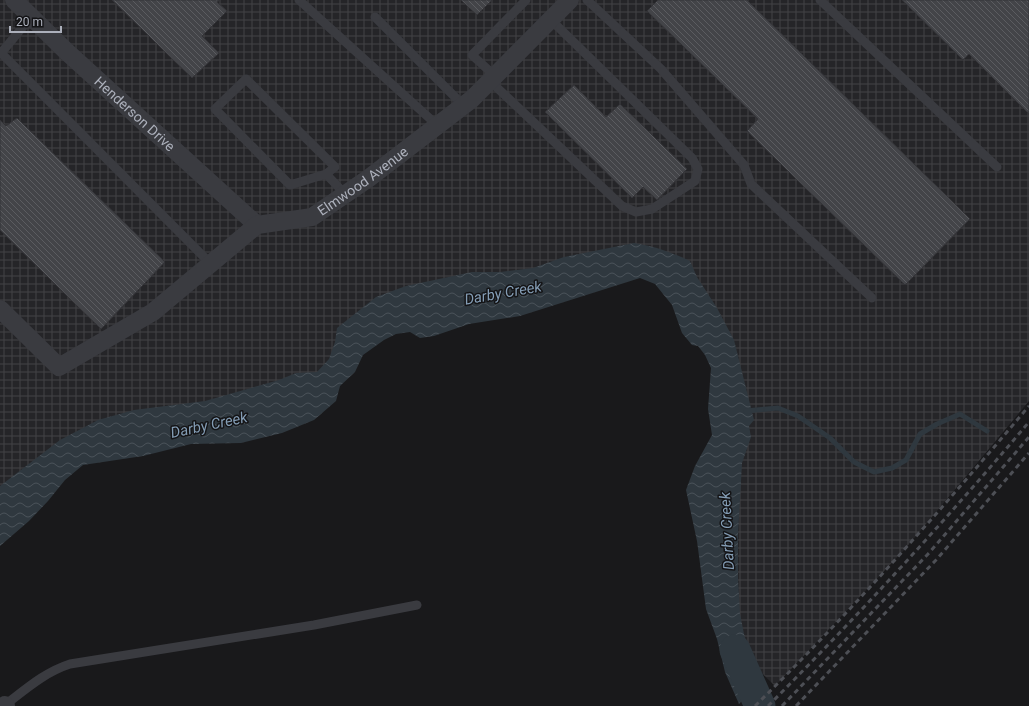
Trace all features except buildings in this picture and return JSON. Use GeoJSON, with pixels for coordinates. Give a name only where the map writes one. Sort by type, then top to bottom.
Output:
{"type":"FeatureCollection","features":[{"type":"Feature","properties":{"kind":"street","name":"Henderson Drive"},"geometry":{"type":"LineString","coordinates":[[14,0],[73,57],[257,225]]}},
{"type":"Feature","properties":{"kind":"street","name":"Elmwood Avenue"},"geometry":{"type":"LineString","coordinates":[[257,225],[312,217],[368,178],[472,98],[570,0]]}},
{"type":"Feature","properties":{"kind":"street"},"geometry":{"type":"LineString","coordinates":[[0,309],[59,367],[153,312],[257,225]]}},
{"type":"Feature","properties":{"kind":"lane"},"geometry":{"type":"LineString","coordinates":[[299,0],[437,125]]}},
{"type":"Feature","properties":{"kind":"lane"},"geometry":{"type":"LineString","coordinates":[[526,0],[472,55],[492,78],[622,206],[636,212],[652,210],[695,181],[698,169],[692,158],[550,20]]}},
{"type":"Feature","properties":{"kind":"lane"},"geometry":{"type":"LineString","coordinates":[[587,0],[661,69],[744,165],[751,184],[872,298]]}},
{"type":"Feature","properties":{"kind":"lane"},"geometry":{"type":"LineString","coordinates":[[820,0],[997,167]]}},
{"type":"Feature","properties":{"kind":"lane"},"geometry":{"type":"LineString","coordinates":[[31,17],[1,53],[211,264]]}},
{"type":"Feature","properties":{"kind":"lane"},"geometry":{"type":"LineString","coordinates":[[375,17],[463,105]]}},
{"type":"Feature","properties":{"kind":"lane"},"geometry":{"type":"LineString","coordinates":[[246,79],[335,167],[326,174],[290,185],[215,109],[246,79]]}},
{"type":"Feature","properties":{"kind":"lane"},"geometry":{"type":"LineString","coordinates":[[326,174],[345,194]]}},
{"type":"Feature","properties":{"kind":"lane"},"geometry":{"type":"LineString","coordinates":[[6,706],[28,687],[57,668],[70,664],[314,625],[417,605]]}},
{"type":"Feature","properties":{"kind":"shaded area"},"geometry":{"type":"Polygon","coordinates":[[[0,0],[1029,0],[1029,401],[905,549],[775,686],[733,645],[719,367],[644,259],[420,306],[293,407],[74,457],[0,528],[0,0]]]}},
{"type":"Feature","properties":{"kind":"water"},"geometry":{"type":"Polygon","coordinates":[[[634,243],[662,250],[690,261],[697,277],[717,308],[734,340],[754,420],[749,426],[751,437],[742,463],[738,535],[738,578],[740,614],[757,684],[739,704],[725,672],[717,639],[706,609],[697,541],[686,490],[695,466],[712,435],[708,409],[711,368],[705,355],[698,346],[692,345],[682,333],[672,305],[655,284],[640,278],[520,316],[469,324],[434,336],[420,338],[410,332],[396,334],[384,340],[363,355],[355,372],[340,386],[336,401],[314,420],[282,433],[241,443],[191,444],[143,456],[83,465],[65,480],[29,521],[0,546],[0,486],[60,440],[98,420],[134,410],[205,401],[279,380],[296,373],[317,372],[329,359],[335,342],[337,328],[376,297],[406,286],[472,272],[500,272],[533,268],[564,257],[634,243]]]}},
{"type":"Feature","properties":{"kind":"waterway"},"geometry":{"type":"LineString","coordinates":[[746,411],[778,408],[798,416],[830,438],[854,462],[874,472],[892,468],[906,460],[920,434],[937,424],[960,414],[987,431]]}},
{"type":"Feature","properties":{"kind":"waterway","name":"Darby Creek"},"geometry":{"type":"LineString","coordinates":[[735,650],[760,706]]}},
{"type":"Feature","properties":{"kind":"railway"},"geometry":{"type":"LineString","coordinates":[[755,706],[826,634],[896,559],[1029,406]]}},
{"type":"Feature","properties":{"kind":"railway"},"geometry":{"type":"LineString","coordinates":[[768,706],[902,567],[1029,422]]}},
{"type":"Feature","properties":{"kind":"railway"},"geometry":{"type":"LineString","coordinates":[[782,706],[929,553],[1029,437]]}},
{"type":"Feature","properties":{"kind":"railway"},"geometry":{"type":"LineString","coordinates":[[796,706],[936,560],[1029,453]]}}]}
